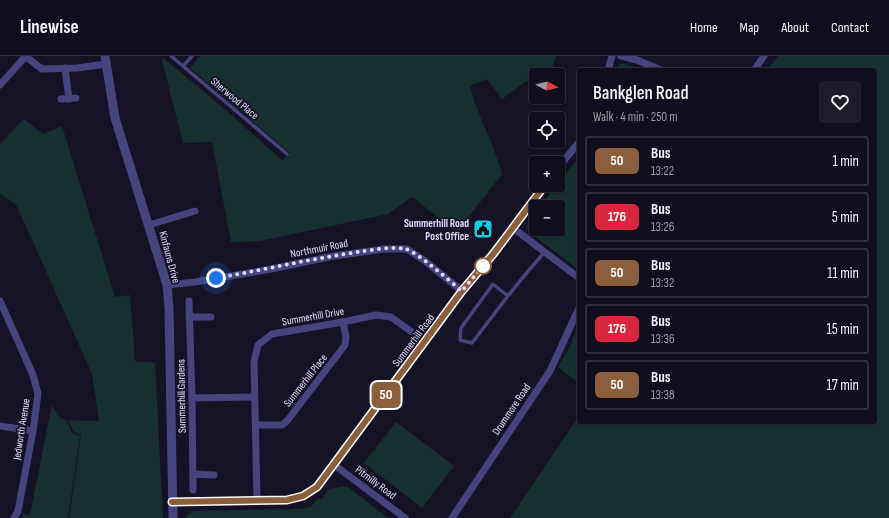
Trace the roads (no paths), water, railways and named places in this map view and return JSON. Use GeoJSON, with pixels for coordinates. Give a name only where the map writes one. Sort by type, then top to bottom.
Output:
{"type":"FeatureCollection","features":[{"type":"Feature","properties":{"kind":"street"},"geometry":{"type":"LineString","coordinates":[[0,85],[25,56],[42,69],[66,68],[106,60]]}},
{"type":"Feature","properties":{"kind":"street"},"geometry":{"type":"LineString","coordinates":[[609,68],[612,56]]}},
{"type":"Feature","properties":{"kind":"street"},"geometry":{"type":"LineString","coordinates":[[621,56],[637,60],[655,68]]}},
{"type":"Feature","properties":{"kind":"street"},"geometry":{"type":"LineString","coordinates":[[755,68],[764,56]]}},
{"type":"Feature","properties":{"kind":"street","name":"Kinfauns Drive"},"geometry":{"type":"LineString","coordinates":[[106,60],[115,118],[167,285],[169,308],[173,518]]}},
{"type":"Feature","properties":{"kind":"street"},"geometry":{"type":"LineString","coordinates":[[61,99],[73,98],[66,68]]}},
{"type":"Feature","properties":{"kind":"street"},"geometry":{"type":"LineString","coordinates":[[565,159],[577,144]]}},
{"type":"Feature","properties":{"kind":"street","name":"Summerhill Road"},"geometry":{"type":"LineString","coordinates":[[172,502],[287,500],[303,496],[317,487],[426,342],[462,291],[494,253],[540,192]]}},
{"type":"Feature","properties":{"kind":"street"},"geometry":{"type":"LineString","coordinates":[[149,225],[194,211]]}},
{"type":"Feature","properties":{"kind":"street"},"geometry":{"type":"LineString","coordinates":[[513,228],[577,277]]}},
{"type":"Feature","properties":{"kind":"street","name":"Northmuir Road"},"geometry":{"type":"LineString","coordinates":[[167,285],[266,270],[334,256],[384,249],[407,249],[462,291]]}},
{"type":"Feature","properties":{"kind":"street","name":"Jedworth Avenue"},"geometry":{"type":"LineString","coordinates":[[0,301],[2,310],[33,375],[37,388],[38,401],[18,511],[14,518]]}},
{"type":"Feature","properties":{"kind":"street","name":"Summerhill Gardens"},"geometry":{"type":"LineString","coordinates":[[189,301],[193,490]]}},
{"type":"Feature","properties":{"kind":"street","name":"Drummore Road"},"geometry":{"type":"LineString","coordinates":[[452,518],[550,371],[577,312]]}},
{"type":"Feature","properties":{"kind":"street","name":"Summerhill Drive"},"geometry":{"type":"LineString","coordinates":[[257,501],[254,362],[258,345],[272,334],[376,315],[391,317],[426,342]]}},
{"type":"Feature","properties":{"kind":"street"},"geometry":{"type":"LineString","coordinates":[[189,317],[211,317]]}},
{"type":"Feature","properties":{"kind":"street","name":"Summerhill Place"},"geometry":{"type":"LineString","coordinates":[[256,425],[282,425],[287,421],[345,345],[346,337],[343,322]]}},
{"type":"Feature","properties":{"kind":"street"},"geometry":{"type":"LineString","coordinates":[[192,398],[254,397]]}},
{"type":"Feature","properties":{"kind":"street"},"geometry":{"type":"LineString","coordinates":[[0,426],[32,431]]}},
{"type":"Feature","properties":{"kind":"street","name":"Pitmilly Road"},"geometry":{"type":"LineString","coordinates":[[333,464],[405,518]]}},
{"type":"Feature","properties":{"kind":"street"},"geometry":{"type":"LineString","coordinates":[[193,474],[214,475]]}},
{"type":"Feature","properties":{"kind":"lane","name":"Sherwood Place"},"geometry":{"type":"LineString","coordinates":[[171,56],[288,154]]}},
{"type":"Feature","properties":{"kind":"lane"},"geometry":{"type":"LineString","coordinates":[[183,66],[192,56]]}},
{"type":"Feature","properties":{"kind":"lane"},"geometry":{"type":"LineString","coordinates":[[508,296],[493,284],[461,328],[460,340],[472,343],[508,296],[523,276],[544,253]]}},
{"type":"Feature","properties":{"kind":"place","name":"Summerhill Road Post Office"},"geometry":{"type":"Point","coordinates":[483,229]}}]}
